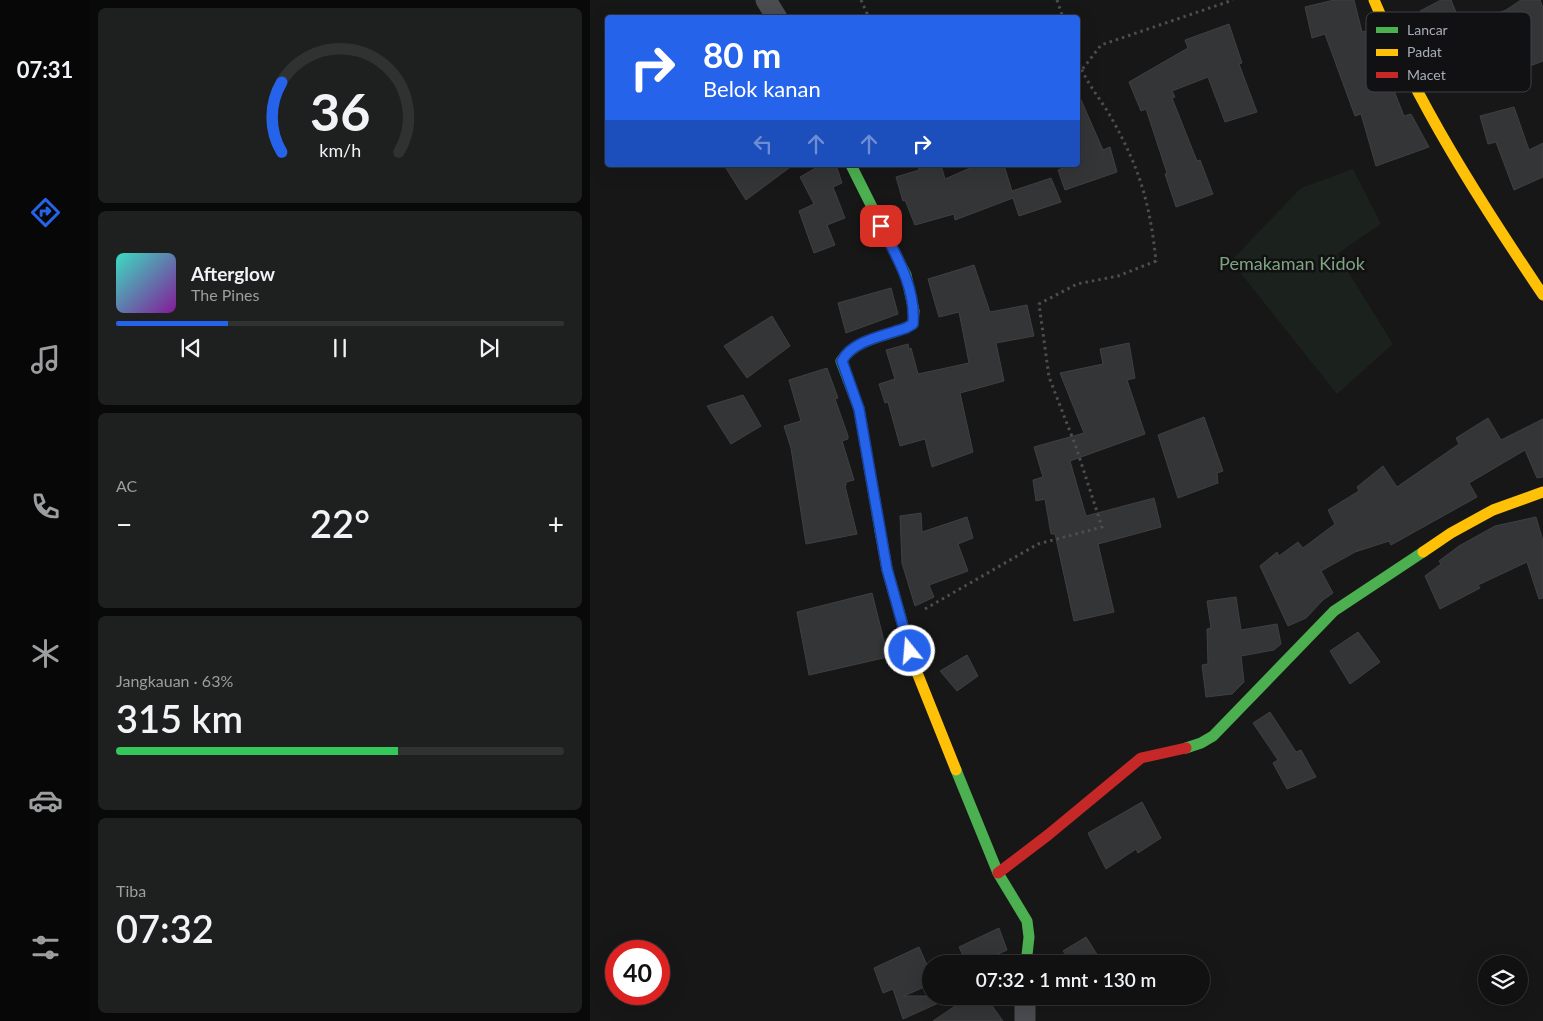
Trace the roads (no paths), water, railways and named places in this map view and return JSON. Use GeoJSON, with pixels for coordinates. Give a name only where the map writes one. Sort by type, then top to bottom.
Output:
{"type":"FeatureCollection","features":[{"type":"Feature","properties":{"kind":"street"},"geometry":{"type":"LineString","coordinates":[[766,0],[775,15]]}},
{"type":"Feature","properties":{"kind":"street"},"geometry":{"type":"LineString","coordinates":[[1374,0],[1379,12]]}},
{"type":"Feature","properties":{"kind":"street"},"geometry":{"type":"LineString","coordinates":[[1418,92],[1433,122],[1501,232],[1543,295]]}},
{"type":"Feature","properties":{"kind":"street"},"geometry":{"type":"LineString","coordinates":[[852,167],[906,275],[914,311],[913,324],[856,345],[845,354],[842,361],[859,409],[887,569],[914,665],[998,872],[1027,921],[1029,937],[1027,955]]}},
{"type":"Feature","properties":{"kind":"street"},"geometry":{"type":"LineString","coordinates":[[998,872],[1048,836],[1140,758],[1189,748],[1213,736],[1334,611],[1402,568],[1451,533],[1493,510],[1543,492]]}},
{"type":"Feature","properties":{"kind":"street"},"geometry":{"type":"LineString","coordinates":[[1025,1005],[1025,1021]]}},
{"type":"Feature","properties":{"kind":"park label","name":"Pemakaman Kidok"},"geometry":{"type":"Point","coordinates":[1292,263]}}]}
